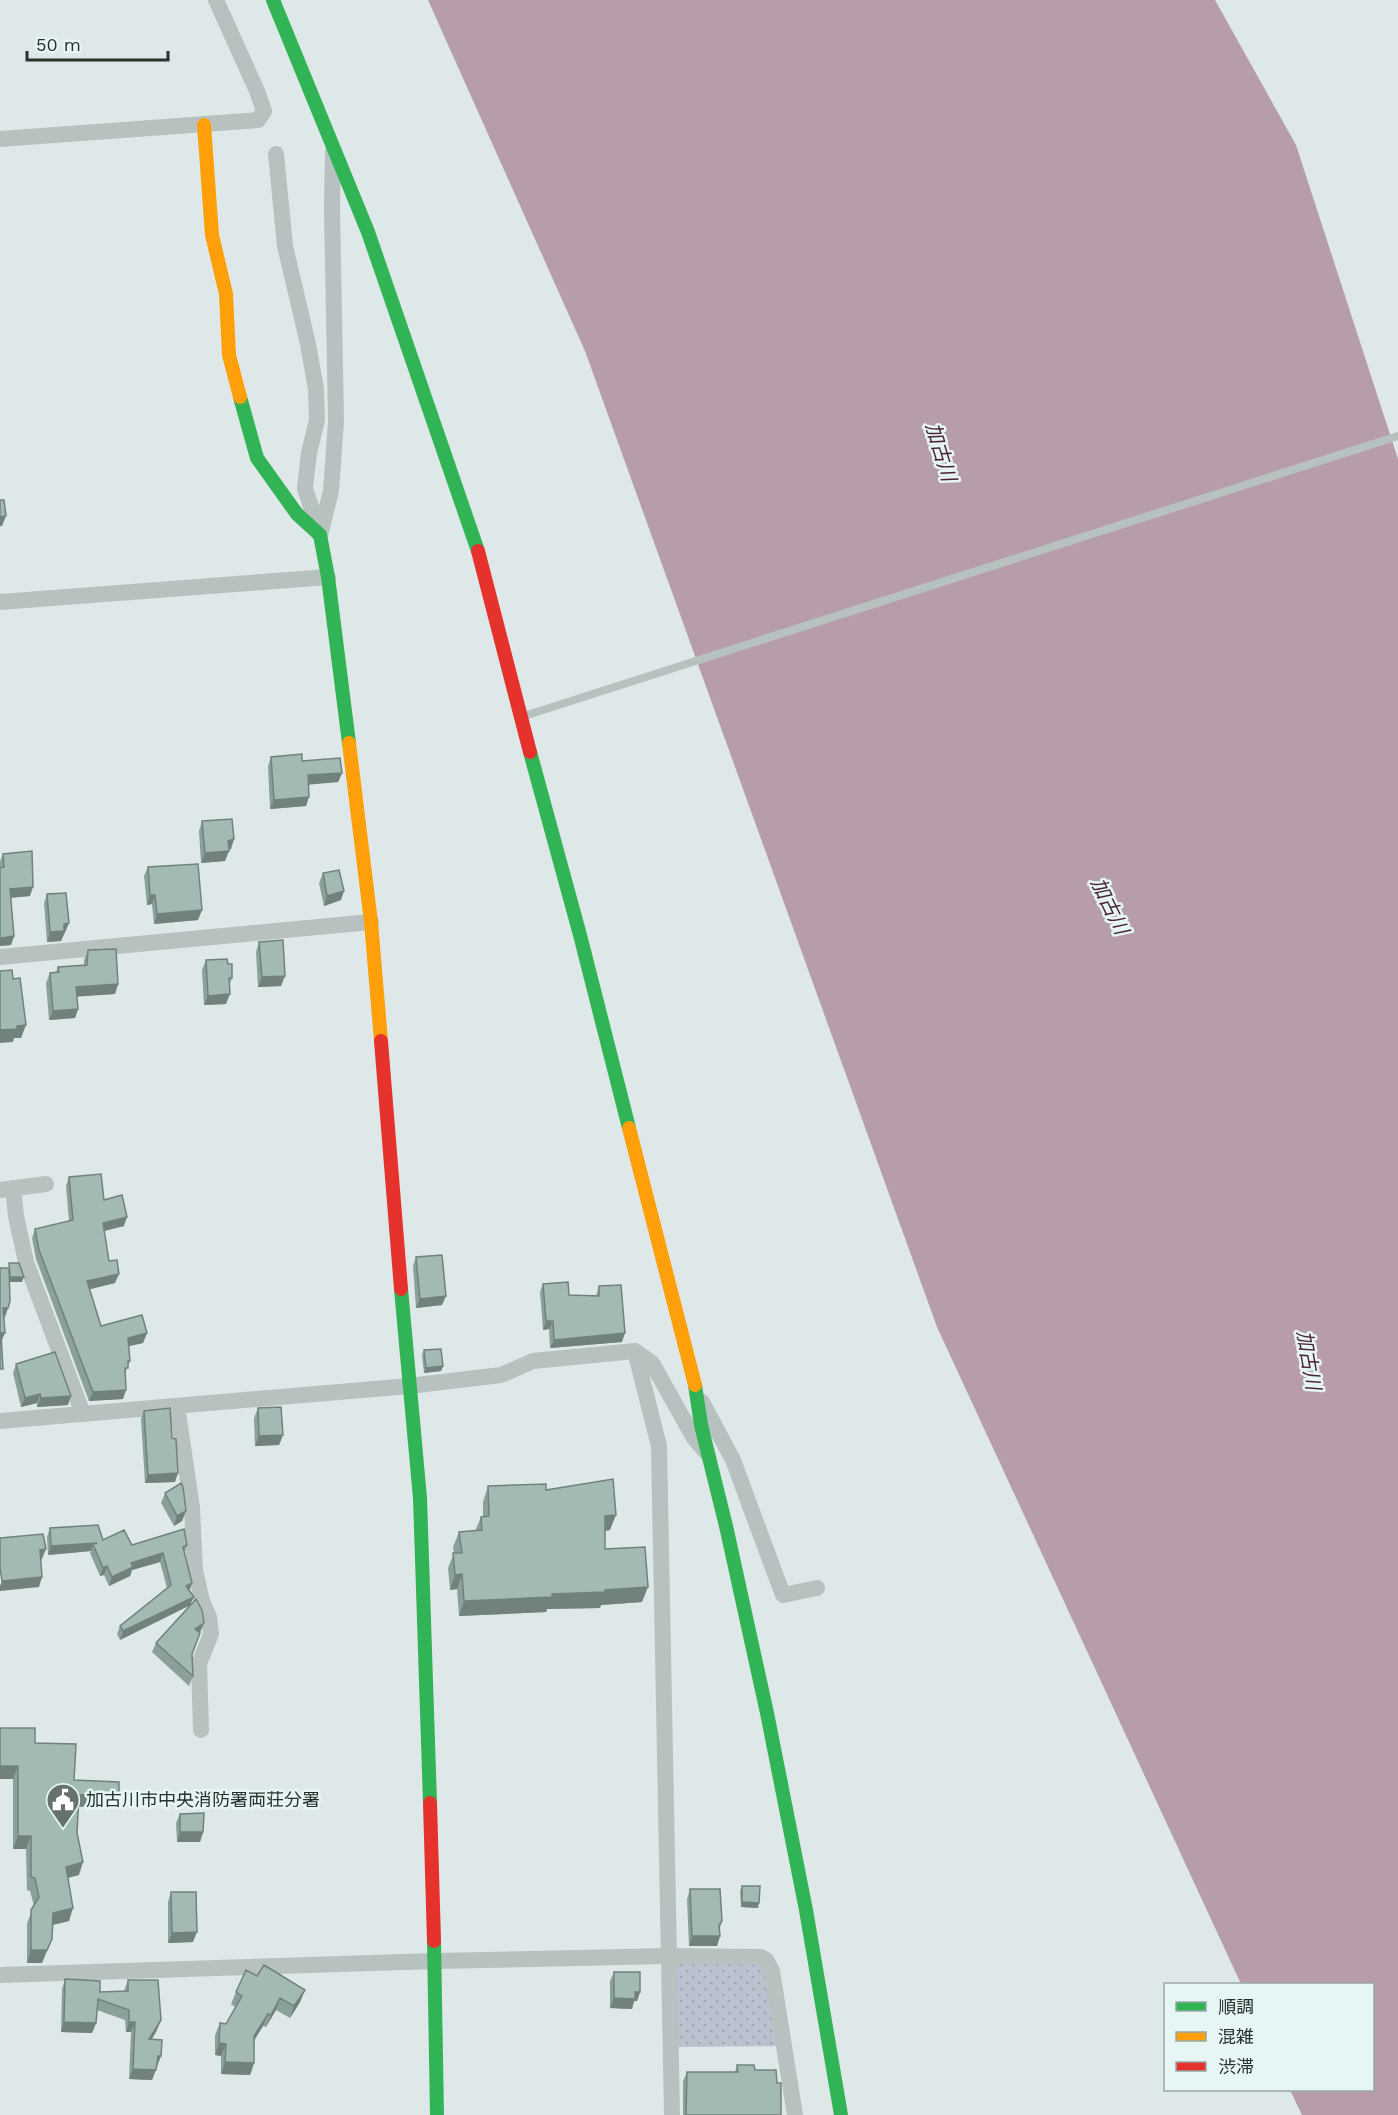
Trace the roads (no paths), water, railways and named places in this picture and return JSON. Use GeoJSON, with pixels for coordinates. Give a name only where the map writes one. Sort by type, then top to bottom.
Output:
{"type":"FeatureCollection","features":[{"type":"Feature","properties":{"kind":"street"},"geometry":{"type":"LineString","coordinates":[[0,139],[258,120],[264,111],[257,91],[216,0]]}},
{"type":"Feature","properties":{"kind":"street"},"geometry":{"type":"LineString","coordinates":[[273,0],[368,232],[484,568],[519,717],[580,935],[695,1388],[767,1713],[806,1910],[841,2115]]}},
{"type":"Feature","properties":{"kind":"street"},"geometry":{"type":"LineString","coordinates":[[204,125],[212,235],[226,294],[229,355],[257,458],[297,514],[320,536]]}},
{"type":"Feature","properties":{"kind":"street"},"geometry":{"type":"LineString","coordinates":[[320,536],[332,491],[336,421],[333,146]]}},
{"type":"Feature","properties":{"kind":"street"},"geometry":{"type":"LineString","coordinates":[[276,154],[285,246],[316,389],[317,420],[309,453],[305,488],[320,536],[328,577],[371,922],[420,1498],[435,1961],[436,2115]]}},
{"type":"Feature","properties":{"kind":"street"},"geometry":{"type":"LineString","coordinates":[[0,602],[328,577]]}},
{"type":"Feature","properties":{"kind":"street"},"geometry":{"type":"LineString","coordinates":[[0,957],[371,922]]}},
{"type":"Feature","properties":{"kind":"street"},"geometry":{"type":"LineString","coordinates":[[46,1184],[7,1189],[16,1215],[26,1262],[82,1414]]}},
{"type":"Feature","properties":{"kind":"street"},"geometry":{"type":"LineString","coordinates":[[0,1421],[409,1386],[501,1375],[533,1360],[635,1351],[652,1363],[694,1438],[708,1455]]}},
{"type":"Feature","properties":{"kind":"street"},"geometry":{"type":"LineString","coordinates":[[635,1351],[659,1446],[672,2115]]}},
{"type":"Feature","properties":{"kind":"street"},"geometry":{"type":"LineString","coordinates":[[695,1388],[733,1460],[783,1595],[817,1588]]}},
{"type":"Feature","properties":{"kind":"street"},"geometry":{"type":"LineString","coordinates":[[177,1406],[192,1508],[195,1570],[202,1601],[209,1617],[211,1634],[199,1664],[201,1730]]}},
{"type":"Feature","properties":{"kind":"street"},"geometry":{"type":"LineString","coordinates":[[0,1975],[435,1961],[668,1956],[761,1957],[767,1961],[772,1971],[795,2115]]}},
{"type":"Feature","properties":{"kind":"lane"},"geometry":{"type":"LineString","coordinates":[[519,717],[1398,436]]}},
{"type":"Feature","properties":{"kind":"water","name":"加古川"},"geometry":{"type":"Polygon","coordinates":[[[428,0],[1215,0],[1296,145],[1398,459],[1398,2115],[1302,2115],[1290,2091],[1374,2091],[1374,1983],[1241,1983],[937,1327],[585,351],[428,0]]]}},
{"type":"Feature","properties":{"kind":"place","name":"加古川市中央消防署両荘分署"},"geometry":{"type":"Point","coordinates":[63,1829]}}]}
